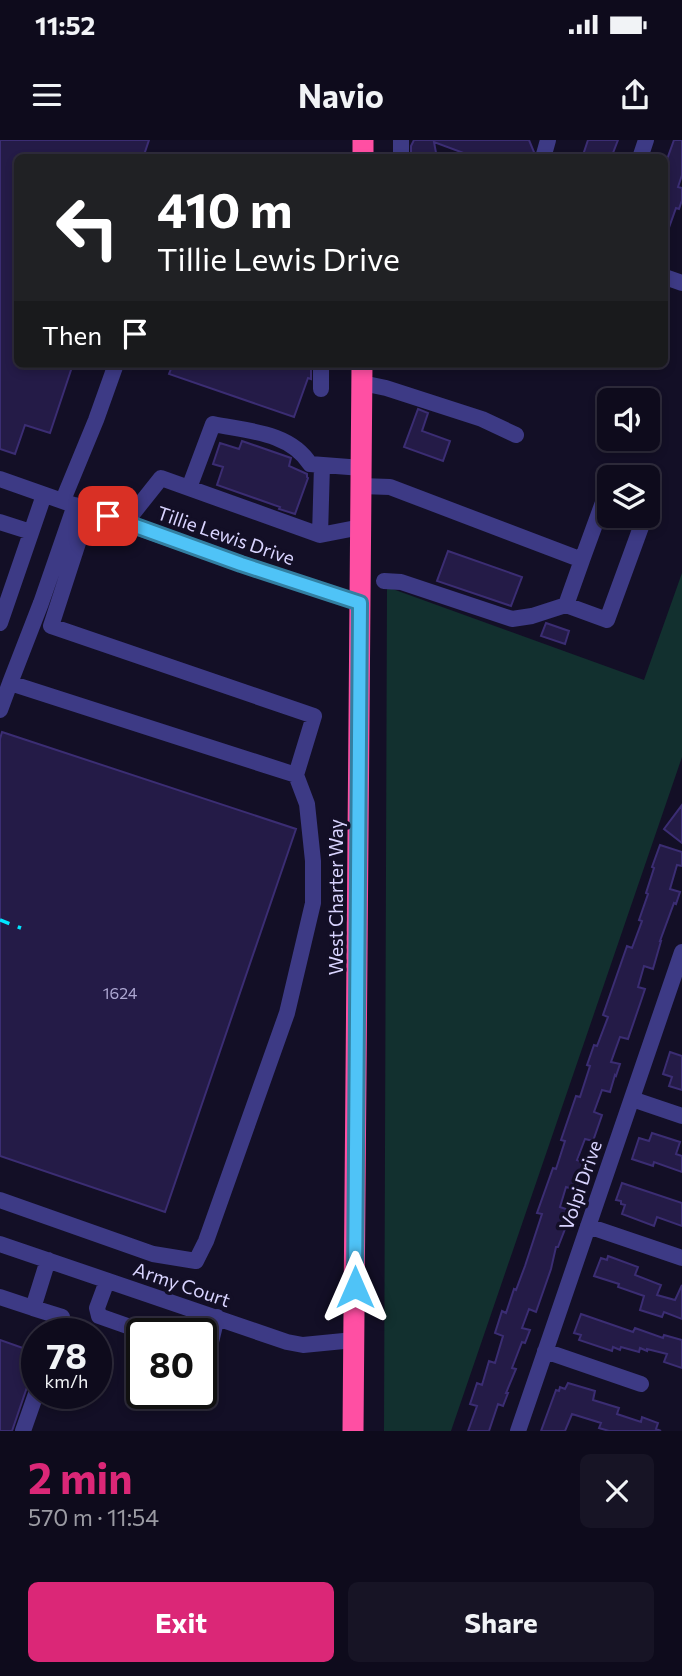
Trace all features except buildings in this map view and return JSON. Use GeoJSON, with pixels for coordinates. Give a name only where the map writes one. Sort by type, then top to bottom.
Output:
{"type":"FeatureCollection","features":[{"type":"Feature","properties":{"kind":"highway","name":"West Charter Way"},"geometry":{"type":"LineString","coordinates":[[354,1431],[362,374]]}},
{"type":"Feature","properties":{"kind":"street"},"geometry":{"type":"LineString","coordinates":[[0,1200],[153,1254],[196,1261],[206,1241],[287,1013],[313,903],[313,861],[307,804],[296,775],[314,716],[51,626],[75,505],[96,420],[115,368]]}},
{"type":"Feature","properties":{"kind":"street"},"geometry":{"type":"LineString","coordinates":[[321,368],[321,389]]}},
{"type":"Feature","properties":{"kind":"street"},"geometry":{"type":"LineString","coordinates":[[362,374],[386,388],[482,419],[516,435]]}},
{"type":"Feature","properties":{"kind":"street"},"geometry":{"type":"LineString","coordinates":[[189,488],[213,424],[276,436],[303,453],[310,464],[362,477],[582,560]]}},
{"type":"Feature","properties":{"kind":"street"},"geometry":{"type":"LineString","coordinates":[[320,536],[322,465]]}},
{"type":"Feature","properties":{"kind":"street"},"geometry":{"type":"LineString","coordinates":[[126,523],[161,478],[320,536],[361,527]]}},
{"type":"Feature","properties":{"kind":"street","name":"Tillie Lewis Drive"},"geometry":{"type":"LineString","coordinates":[[0,479],[360,603]]}},
{"type":"Feature","properties":{"kind":"street"},"geometry":{"type":"LineString","coordinates":[[0,623],[44,495]]}},
{"type":"Feature","properties":{"kind":"street"},"geometry":{"type":"LineString","coordinates":[[0,710],[75,505]]}},
{"type":"Feature","properties":{"kind":"street"},"geometry":{"type":"LineString","coordinates":[[566,605],[597,519]]}},
{"type":"Feature","properties":{"kind":"street"},"geometry":{"type":"LineString","coordinates":[[0,522],[31,532]]}},
{"type":"Feature","properties":{"kind":"street"},"geometry":{"type":"LineString","coordinates":[[384,581],[401,582],[512,619],[532,616],[566,605],[607,620],[641,528]]}},
{"type":"Feature","properties":{"kind":"street"},"geometry":{"type":"LineString","coordinates":[[10,683],[296,775]]}},
{"type":"Feature","properties":{"kind":"street","name":"Volpi Drive"},"geometry":{"type":"LineString","coordinates":[[518,1431],[632,1099],[678,978],[682,952]]}},
{"type":"Feature","properties":{"kind":"street"},"geometry":{"type":"LineString","coordinates":[[632,1099],[682,1116]]}},
{"type":"Feature","properties":{"kind":"street"},"geometry":{"type":"LineString","coordinates":[[588,1226],[682,1258]]}},
{"type":"Feature","properties":{"kind":"street","name":"Army Court"},"geometry":{"type":"LineString","coordinates":[[0,1244],[287,1342],[303,1345],[354,1340]]}},
{"type":"Feature","properties":{"kind":"street"},"geometry":{"type":"LineString","coordinates":[[33,1308],[48,1261]]}},
{"type":"Feature","properties":{"kind":"street"},"geometry":{"type":"LineString","coordinates":[[107,1280],[97,1308],[99,1317],[126,1326]]}},
{"type":"Feature","properties":{"kind":"street"},"geometry":{"type":"LineString","coordinates":[[0,1297],[62,1318]]}},
{"type":"Feature","properties":{"kind":"street"},"geometry":{"type":"LineString","coordinates":[[545,1351],[641,1384]]}},
{"type":"Feature","properties":{"kind":"street"},"geometry":{"type":"LineString","coordinates":[[23,1431],[31,1409]]}},
{"type":"Feature","properties":{"kind":"green space"},"geometry":{"type":"Polygon","coordinates":[[[682,573],[682,757],[451,1431],[384,1431],[387,587],[644,680],[682,573]]]}},
{"type":"Feature","properties":{"kind":"railway"},"geometry":{"type":"LineString","coordinates":[[0,920],[21,928]]}},
{"type":"Feature","properties":{"kind":"route"},"geometry":{"type":"LineString","coordinates":[[108,516],[360,603],[355,1287]]}}]}
